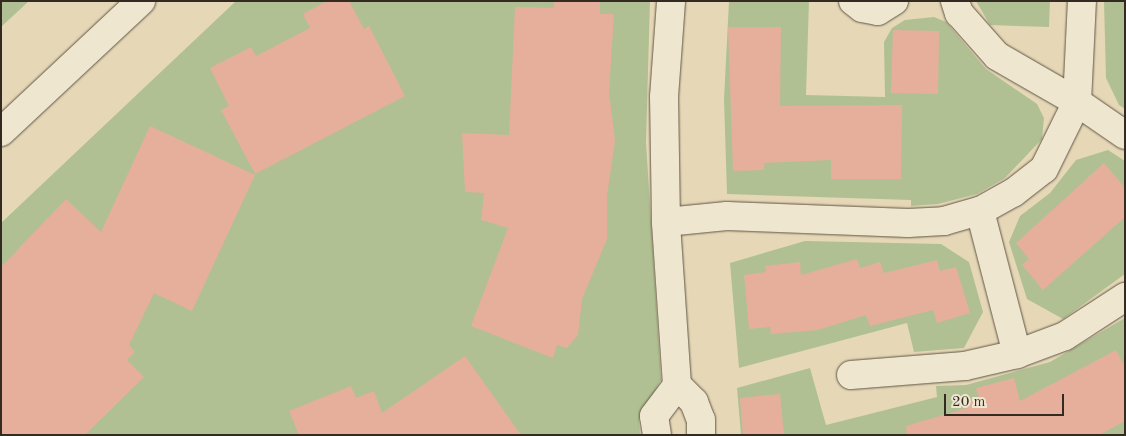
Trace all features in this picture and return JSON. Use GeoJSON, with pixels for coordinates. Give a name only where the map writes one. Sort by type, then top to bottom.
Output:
{"type":"FeatureCollection","features":[{"type":"Feature","properties":{"kind":"street"},"geometry":{"type":"LineString","coordinates":[[1,132],[141,1]]}},
{"type":"Feature","properties":{"kind":"street"},"geometry":{"type":"LineString","coordinates":[[657,435],[654,416],[677,385],[666,222],[664,97],[671,1]]}},
{"type":"Feature","properties":{"kind":"street"},"geometry":{"type":"LineString","coordinates":[[853,1],[862,8],[878,11],[894,1]]}},
{"type":"Feature","properties":{"kind":"street"},"geometry":{"type":"LineString","coordinates":[[955,1],[958,13],[997,56],[1077,102],[1125,135]]}},
{"type":"Feature","properties":{"kind":"street"},"geometry":{"type":"LineString","coordinates":[[666,222],[727,216],[908,223],[944,221],[980,211],[1013,193],[1044,169],[1077,102],[1082,1]]}},
{"type":"Feature","properties":{"kind":"street"},"geometry":{"type":"LineString","coordinates":[[980,211],[1017,354]]}},
{"type":"Feature","properties":{"kind":"street"},"geometry":{"type":"LineString","coordinates":[[851,375],[965,366],[1017,354],[1065,336],[1125,298]]}},
{"type":"Feature","properties":{"kind":"street"},"geometry":{"type":"LineString","coordinates":[[677,385],[694,402],[701,420],[701,435]]}},
{"type":"Feature","properties":{"kind":"green space"},"geometry":{"type":"Polygon","coordinates":[[[1,1],[29,1],[1,27],[1,1]]]}},
{"type":"Feature","properties":{"kind":"green space"},"geometry":{"type":"Polygon","coordinates":[[[236,1],[650,1],[646,142],[661,380],[639,420],[640,435],[1,435],[1,223],[236,1]]]}},
{"type":"Feature","properties":{"kind":"green space"},"geometry":{"type":"Polygon","coordinates":[[[729,1],[809,1],[806,95],[885,97],[884,42],[892,28],[905,20],[934,17],[946,22],[986,69],[1037,104],[1044,118],[1042,139],[1005,178],[977,194],[938,204],[911,206],[911,200],[727,194],[724,99],[729,1]]]}},
{"type":"Feature","properties":{"kind":"green space"},"geometry":{"type":"Polygon","coordinates":[[[976,1],[1050,1],[1049,27],[990,25],[976,1]]]}},
{"type":"Feature","properties":{"kind":"green space"},"geometry":{"type":"Polygon","coordinates":[[[1104,1],[1125,1],[1125,109],[1119,105],[1106,78],[1104,1]]]}},
{"type":"Feature","properties":{"kind":"green space"},"geometry":{"type":"Polygon","coordinates":[[[1108,150],[1125,161],[1125,274],[1063,319],[1027,299],[1009,242],[1020,216],[1050,193],[1076,160],[1108,150]]]}},
{"type":"Feature","properties":{"kind":"green space"},"geometry":{"type":"Polygon","coordinates":[[[805,241],[941,244],[969,262],[983,312],[964,348],[914,352],[907,323],[739,368],[730,263],[805,241]]]}},
{"type":"Feature","properties":{"kind":"green space"},"geometry":{"type":"Polygon","coordinates":[[[1125,318],[1125,435],[741,435],[737,388],[810,368],[826,425],[937,397],[936,386],[966,385],[1050,362],[1125,318]]]}},
{"type":"Feature","properties":{"kind":"building"},"geometry":{"type":"Polygon","coordinates":[[[327,1],[349,1],[364,29],[369,26],[405,96],[255,174],[221,110],[229,106],[210,68],[251,47],[256,56],[310,28],[303,14],[327,1]]]}},
{"type":"Feature","properties":{"kind":"building"},"geometry":{"type":"Polygon","coordinates":[[[554,1],[600,1],[600,14],[614,14],[609,92],[615,140],[607,196],[607,239],[582,299],[578,335],[567,348],[557,345],[553,358],[471,326],[508,228],[481,220],[484,193],[465,192],[462,133],[509,135],[515,7],[554,8],[554,1]]]}},
{"type":"Feature","properties":{"kind":"building"},"geometry":{"type":"Polygon","coordinates":[[[728,27],[781,27],[780,106],[902,105],[901,179],[831,179],[831,160],[764,163],[764,170],[733,171],[728,27]]]}},
{"type":"Feature","properties":{"kind":"building"},"geometry":{"type":"Polygon","coordinates":[[[893,30],[939,31],[938,94],[891,93],[893,30]]]}},
{"type":"Feature","properties":{"kind":"building"},"geometry":{"type":"Polygon","coordinates":[[[150,126],[255,175],[192,311],[154,293],[129,345],[135,352],[127,360],[144,377],[85,435],[1,435],[1,267],[66,199],[101,232],[150,126]]]}},
{"type":"Feature","properties":{"kind":"building"},"geometry":{"type":"Polygon","coordinates":[[[1104,163],[1125,188],[1125,217],[1043,290],[1022,265],[1029,259],[1016,243],[1104,163]]]}},
{"type":"Feature","properties":{"kind":"building"},"geometry":{"type":"Polygon","coordinates":[[[857,259],[860,268],[880,262],[884,273],[937,260],[940,271],[956,267],[970,313],[937,323],[933,310],[870,326],[866,315],[818,330],[771,334],[770,327],[749,329],[744,275],[766,272],[765,266],[800,262],[801,275],[857,259]]]}},
{"type":"Feature","properties":{"kind":"building"},"geometry":{"type":"Polygon","coordinates":[[[1116,350],[1125,367],[1125,421],[1099,435],[907,435],[906,426],[967,408],[965,403],[979,399],[976,388],[1014,378],[1020,401],[1116,350]]]}},
{"type":"Feature","properties":{"kind":"building"},"geometry":{"type":"Polygon","coordinates":[[[465,356],[521,435],[299,435],[289,411],[351,386],[356,398],[374,391],[382,413],[465,356]]]}},
{"type":"Feature","properties":{"kind":"building"},"geometry":{"type":"Polygon","coordinates":[[[780,394],[784,435],[743,435],[740,398],[780,394]]]}}]}
